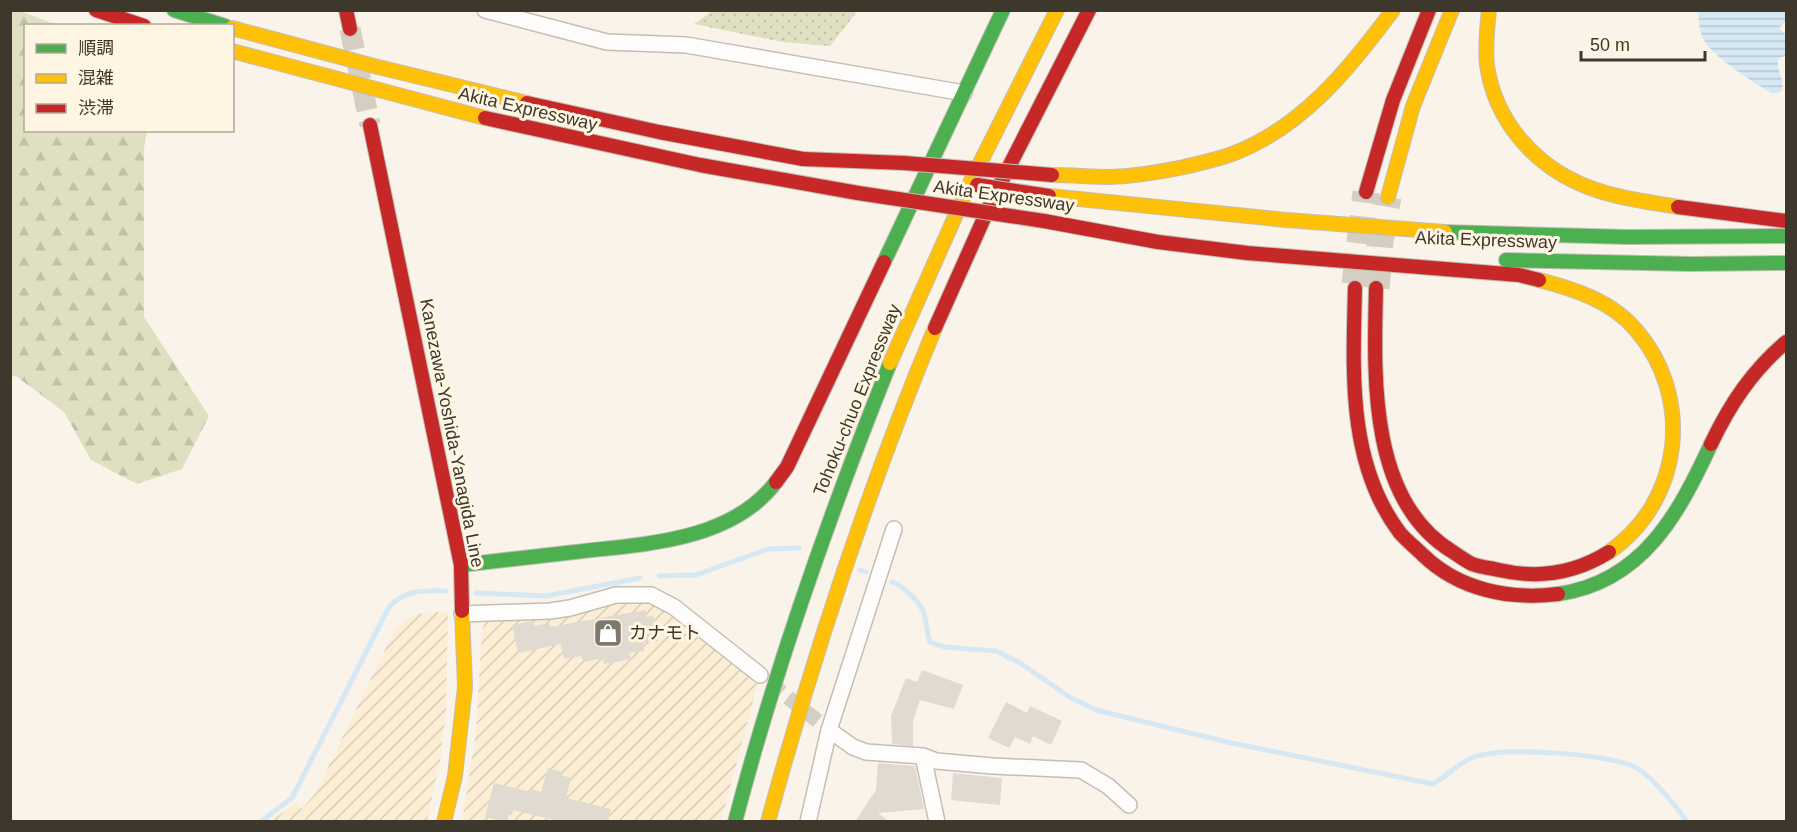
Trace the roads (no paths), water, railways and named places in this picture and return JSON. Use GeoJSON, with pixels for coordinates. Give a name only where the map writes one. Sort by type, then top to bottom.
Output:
{"type":"FeatureCollection","features":[{"type":"Feature","properties":{"kind":"main road"},"geometry":{"type":"LineString","coordinates":[[96,10],[138,24]]}},
{"type":"Feature","properties":{"kind":"main road"},"geometry":{"type":"LineString","coordinates":[[174,10],[219,24]]}},
{"type":"Feature","properties":{"kind":"main road"},"geometry":{"type":"LineString","coordinates":[[346,10],[350,29]]}},
{"type":"Feature","properties":{"kind":"main road"},"geometry":{"type":"LineString","coordinates":[[461,565],[626,547],[686,535],[719,525],[742,514],[760,501],[774,486],[787,466],[1003,10]]}},
{"type":"Feature","properties":{"kind":"main road","name":"Tohoku-chuo Expressway"},"geometry":{"type":"LineString","coordinates":[[735,822],[753,749],[786,641],[872,405],[978,164],[1058,10]]}},
{"type":"Feature","properties":{"kind":"main road"},"geometry":{"type":"LineString","coordinates":[[768,822],[817,649],[859,523],[901,410],[957,276],[1012,157],[1089,10]]}},
{"type":"Feature","properties":{"kind":"main road"},"geometry":{"type":"LineString","coordinates":[[803,159],[1112,177],[1203,163],[1240,151],[1276,132],[1306,110],[1335,83],[1363,51],[1393,10]]}},
{"type":"Feature","properties":{"kind":"main road"},"geometry":{"type":"LineString","coordinates":[[1366,192],[1394,93],[1429,10]]}},
{"type":"Feature","properties":{"kind":"main road"},"geometry":{"type":"LineString","coordinates":[[1388,197],[1413,106],[1428,63],[1452,10]]}},
{"type":"Feature","properties":{"kind":"main road"},"geometry":{"type":"LineString","coordinates":[[1489,10],[1485,53],[1489,80],[1498,108],[1519,139],[1553,170],[1582,185],[1624,196],[1683,208],[1786,220]]}},
{"type":"Feature","properties":{"kind":"main road","name":"Akita Expressway"},"geometry":{"type":"LineString","coordinates":[[234,28],[334,56],[481,93],[637,128],[803,159],[1049,196],[1200,213],[1366,227],[1530,234],[1786,236]]}},
{"type":"Feature","properties":{"kind":"main road","name":"Akita Expressway"},"geometry":{"type":"LineString","coordinates":[[234,52],[466,114],[626,151],[786,182],[1044,221],[1204,241],[1364,253],[1528,261],[1786,263]]}},
{"type":"Feature","properties":{"kind":"main road","name":"Kanezawa-Yoshida-Yanagida Line"},"geometry":{"type":"LineString","coordinates":[[370,125],[461,565],[465,687],[455,776],[444,822]]}},
{"type":"Feature","properties":{"kind":"main road"},"geometry":{"type":"LineString","coordinates":[[1044,221],[1158,242],[1247,253],[1519,275],[1557,284],[1587,295],[1614,310],[1637,330],[1653,354],[1666,383],[1673,411],[1674,438],[1670,469],[1660,497],[1643,522],[1620,544],[1594,561],[1567,571],[1536,576],[1501,573],[1470,563],[1441,545],[1418,523],[1401,496],[1388,465],[1380,428],[1376,384],[1376,288]]}},
{"type":"Feature","properties":{"kind":"main road"},"geometry":{"type":"LineString","coordinates":[[1354,288],[1355,388],[1358,430],[1365,466],[1378,500],[1393,526],[1414,550],[1439,570],[1471,587],[1502,594],[1533,597],[1563,594],[1617,573],[1640,557],[1663,532],[1681,504],[1736,397],[1754,372],[1786,342]]}},
{"type":"Feature","properties":{"kind":"street"},"geometry":{"type":"LineString","coordinates":[[485,10],[608,42],[686,45],[964,93]]}},
{"type":"Feature","properties":{"kind":"street"},"geometry":{"type":"LineString","coordinates":[[808,822],[829,730],[894,529]]}},
{"type":"Feature","properties":{"kind":"street"},"geometry":{"type":"LineString","coordinates":[[462,614],[549,611],[570,608],[616,595],[651,595],[674,607],[760,675]]}},
{"type":"Feature","properties":{"kind":"street"},"geometry":{"type":"LineString","coordinates":[[829,730],[853,747],[866,752],[923,756],[936,761],[993,766],[1081,770],[1108,786],[1129,805]]}},
{"type":"Feature","properties":{"kind":"street"},"geometry":{"type":"LineString","coordinates":[[923,756],[937,822]]}},
{"type":"Feature","properties":{"kind":"water"},"geometry":{"type":"Polygon","coordinates":[[[1698,11],[1786,11],[1786,21],[1779,28],[1786,35],[1786,56],[1778,61],[1782,91],[1771,93],[1711,50],[1702,36],[1698,11]]]}},
{"type":"Feature","properties":{"kind":"waterway"},"geometry":{"type":"LineString","coordinates":[[659,576],[696,575],[768,549],[799,548]]}},
{"type":"Feature","properties":{"kind":"waterway"},"geometry":{"type":"LineString","coordinates":[[860,570],[866,572]]}},
{"type":"Feature","properties":{"kind":"waterway"},"geometry":{"type":"LineString","coordinates":[[476,593],[546,596],[640,578]]}},
{"type":"Feature","properties":{"kind":"waterway"},"geometry":{"type":"LineString","coordinates":[[892,582],[917,601],[925,617],[930,642],[944,647],[996,651],[1020,663],[1071,698],[1096,710],[1227,742],[1433,784],[1469,759],[1488,754],[1530,752],[1600,758],[1633,766],[1640,770],[1662,791],[1687,822]]}},
{"type":"Feature","properties":{"kind":"waterway"},"geometry":{"type":"LineString","coordinates":[[260,822],[292,798],[389,607],[408,594],[422,591],[446,591]]}},
{"type":"Feature","properties":{"kind":"tunnel"},"geometry":{"type":"LineString","coordinates":[[350,29],[370,125]]}},
{"type":"Feature","properties":{"kind":"tunnel"},"geometry":{"type":"LineString","coordinates":[[1355,284],[1366,192]]}},
{"type":"Feature","properties":{"kind":"tunnel"},"geometry":{"type":"LineString","coordinates":[[1376,288],[1380,242],[1388,197]]}},
{"type":"Feature","properties":{"kind":"tunnel"},"geometry":{"type":"LineString","coordinates":[[770,683],[829,730]]}},
{"type":"Feature","properties":{"kind":"place","name":"カナモト"},"geometry":{"type":"Point","coordinates":[608,633]}}]}
